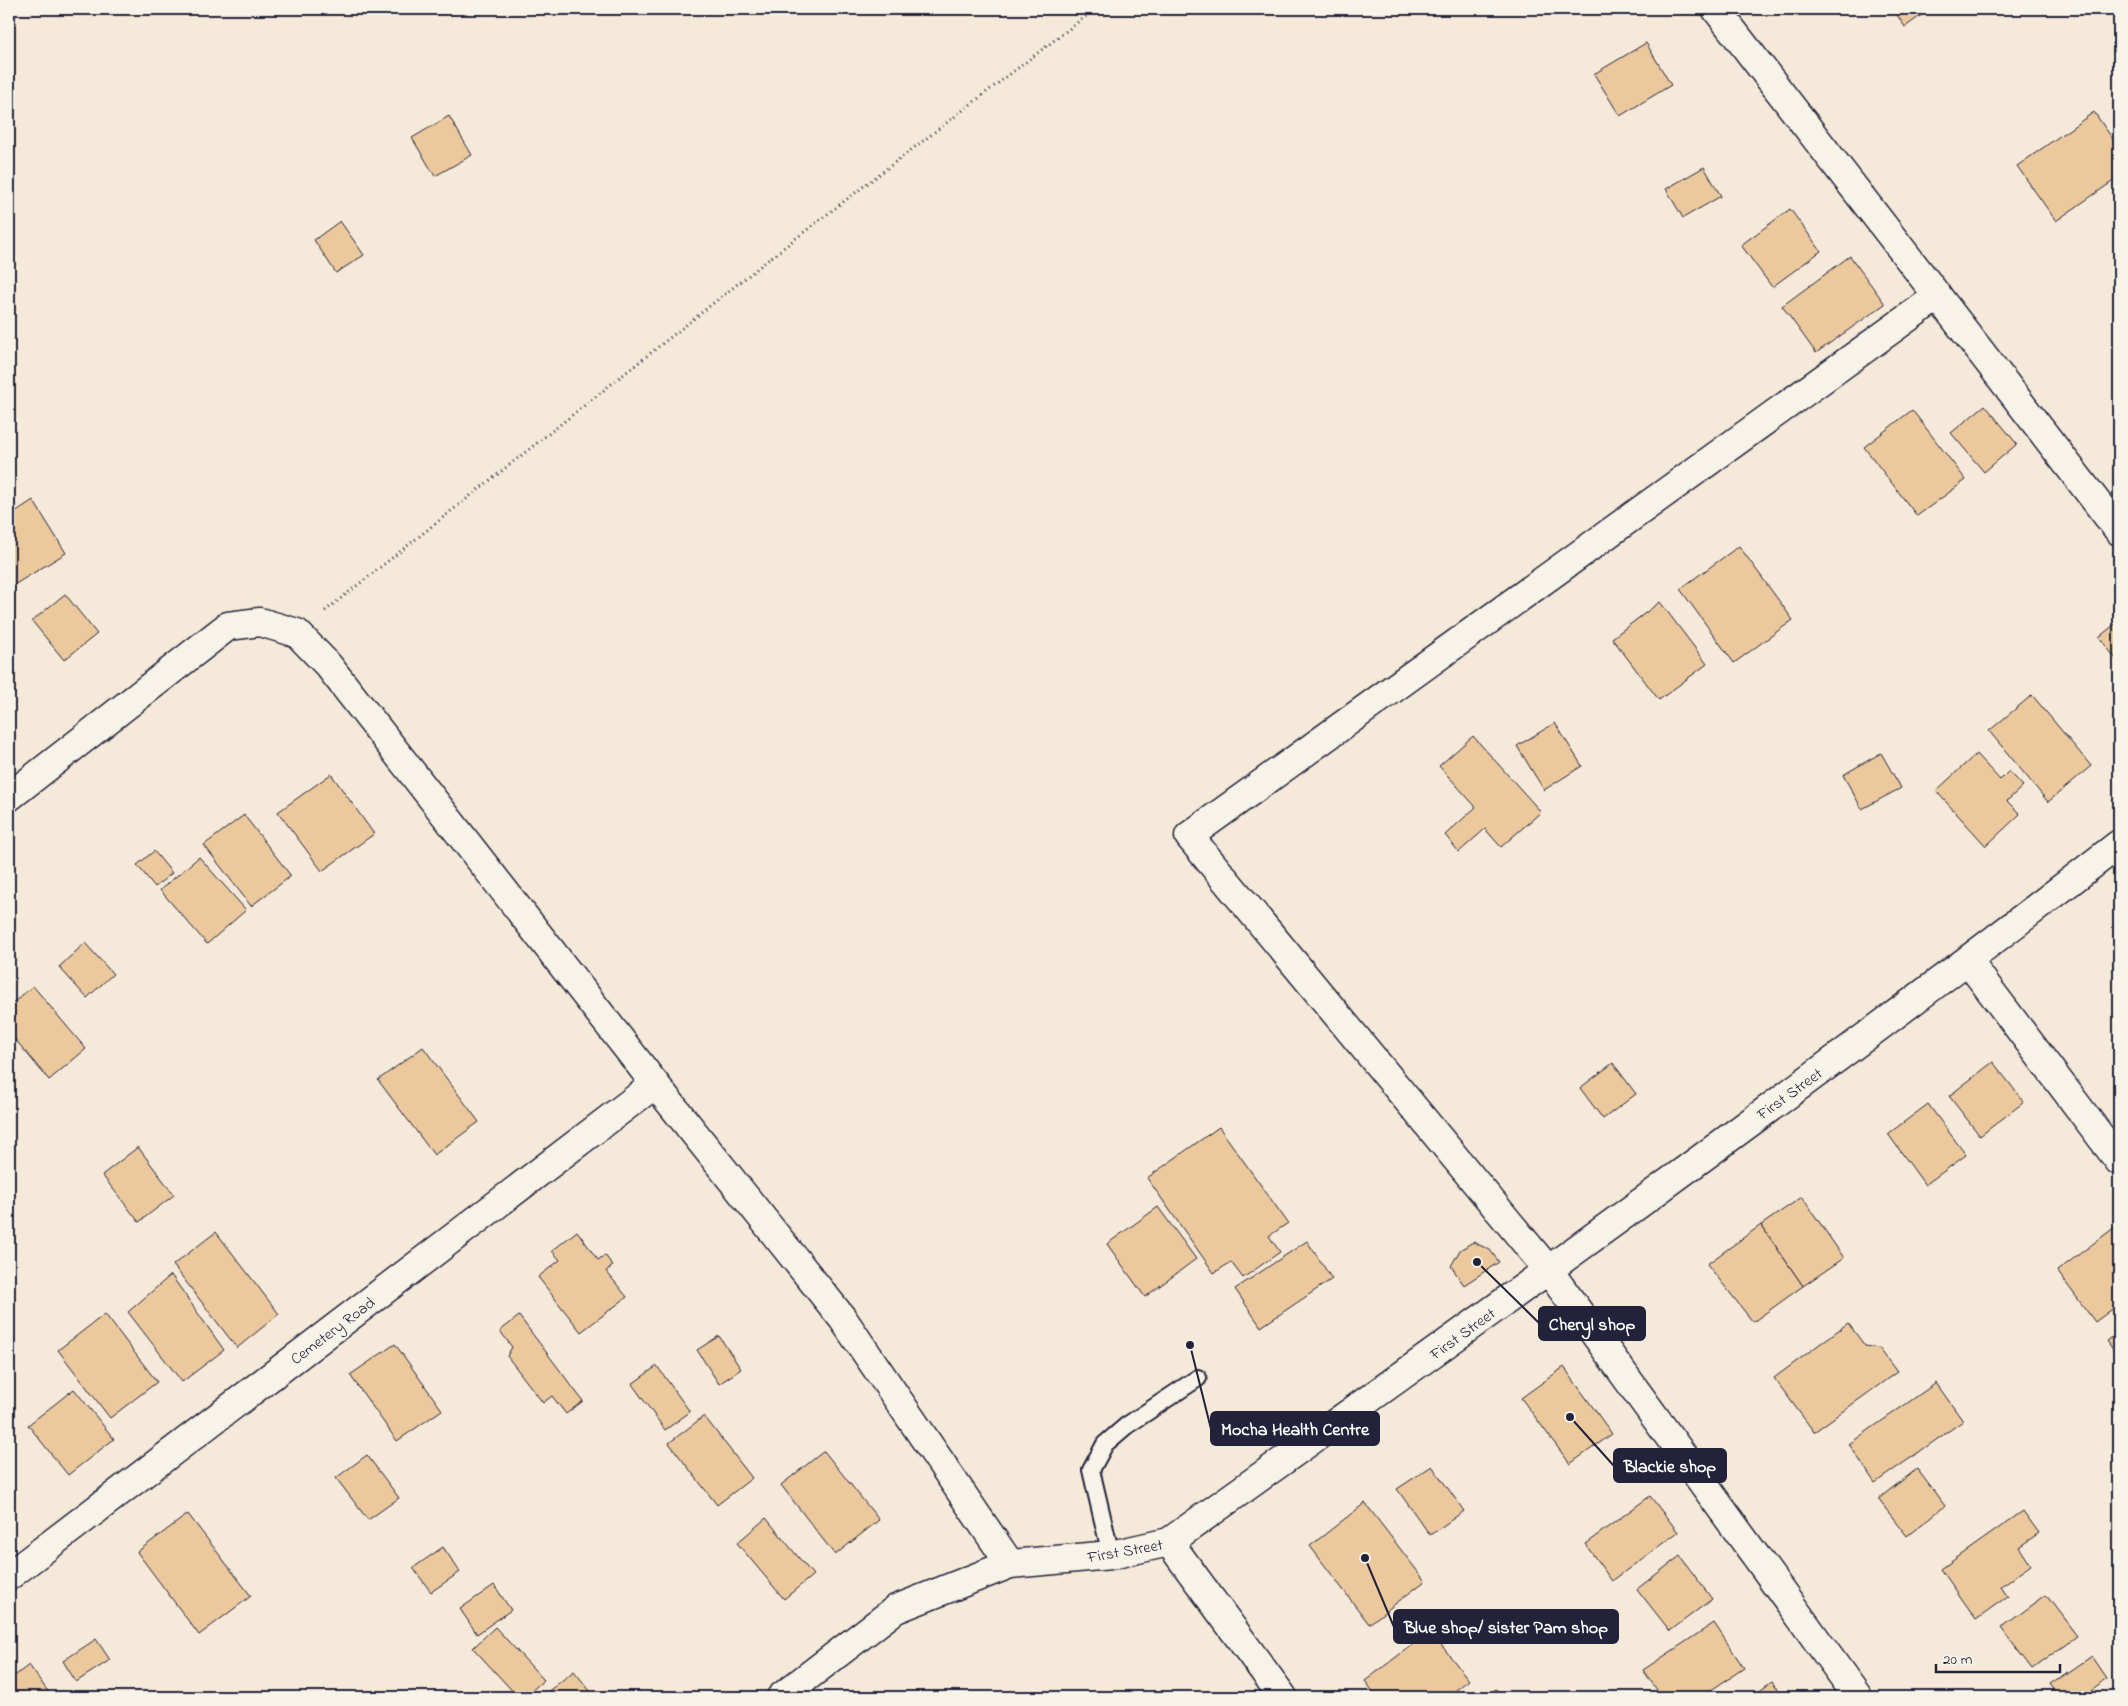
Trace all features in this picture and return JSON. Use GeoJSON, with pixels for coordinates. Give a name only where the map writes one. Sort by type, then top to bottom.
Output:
{"type":"FeatureCollection","features":[{"type":"Feature","properties":{"kind":"street"},"geometry":{"type":"LineString","coordinates":[[1716,9],[2119,531]]}},
{"type":"Feature","properties":{"kind":"street"},"geometry":{"type":"LineString","coordinates":[[1858,1697],[1549,1271],[1190,836],[1938,296]]}},
{"type":"Feature","properties":{"kind":"street"},"geometry":{"type":"LineString","coordinates":[[9,797],[228,626],[260,622],[297,633],[328,665],[655,1084],[843,1319],[1010,1564]]}},
{"type":"Feature","properties":{"kind":"street","name":"First Street"},"geometry":{"type":"LineString","coordinates":[[781,1697],[896,1609],[1010,1564],[1111,1555],[1169,1542],[1549,1271],[1968,961],[2119,844]]}},
{"type":"Feature","properties":{"kind":"street"},"geometry":{"type":"LineString","coordinates":[[1968,961],[2119,1161]]}},
{"type":"Feature","properties":{"kind":"street","name":"Cemetery Road"},"geometry":{"type":"LineString","coordinates":[[9,1576],[655,1084]]}},
{"type":"Feature","properties":{"kind":"street"},"geometry":{"type":"LineString","coordinates":[[1169,1542],[1283,1697]]}},
{"type":"Feature","properties":{"kind":"lane"},"geometry":{"type":"LineString","coordinates":[[1111,1555],[1092,1470],[1105,1444],[1126,1426],[1198,1378]]}},
{"type":"Feature","properties":{"kind":"path"},"geometry":{"type":"LineString","coordinates":[[297,633],[778,252],[1095,9]]}},
{"type":"Feature","properties":{"kind":"building"},"geometry":{"type":"Polygon","coordinates":[[[1893,9],[1930,9],[1905,27],[1893,9]]]}},
{"type":"Feature","properties":{"kind":"building"},"geometry":{"type":"Polygon","coordinates":[[[1646,43],[1671,85],[1620,116],[1594,74],[1646,43]]]}},
{"type":"Feature","properties":{"kind":"building"},"geometry":{"type":"Polygon","coordinates":[[[2094,112],[2119,148],[2119,177],[2056,221],[2017,166],[2094,112]]]}},
{"type":"Feature","properties":{"kind":"building"},"geometry":{"type":"Polygon","coordinates":[[[449,116],[472,155],[435,176],[412,138],[449,116]]]}},
{"type":"Feature","properties":{"kind":"building"},"geometry":{"type":"Polygon","coordinates":[[[1704,167],[1721,196],[1683,218],[1666,189],[1704,167]]]}},
{"type":"Feature","properties":{"kind":"building"},"geometry":{"type":"Polygon","coordinates":[[[1790,209],[1821,251],[1772,287],[1741,245],[1790,209]]]}},
{"type":"Feature","properties":{"kind":"building"},"geometry":{"type":"Polygon","coordinates":[[[340,221],[364,255],[336,273],[314,240],[340,221]]]}},
{"type":"Feature","properties":{"kind":"building"},"geometry":{"type":"Polygon","coordinates":[[[1850,256],[1885,304],[1816,353],[1782,306],[1850,256]]]}},
{"type":"Feature","properties":{"kind":"building"},"geometry":{"type":"Polygon","coordinates":[[[1985,405],[2017,444],[1984,472],[1951,433],[1985,405]]]}},
{"type":"Feature","properties":{"kind":"building"},"geometry":{"type":"Polygon","coordinates":[[[1912,410],[1966,480],[1917,516],[1864,447],[1912,410]]]}},
{"type":"Feature","properties":{"kind":"building"},"geometry":{"type":"Polygon","coordinates":[[[33,500],[66,553],[9,588],[9,516],[33,500]]]}},
{"type":"Feature","properties":{"kind":"building"},"geometry":{"type":"Polygon","coordinates":[[[1739,546],[1793,620],[1734,663],[1680,589],[1739,546]]]}},
{"type":"Feature","properties":{"kind":"building"},"geometry":{"type":"Polygon","coordinates":[[[65,594],[97,634],[64,660],[32,621],[65,594]]]}},
{"type":"Feature","properties":{"kind":"building"},"geometry":{"type":"Polygon","coordinates":[[[1660,602],[1707,664],[1659,700],[1612,638],[1660,602]]]}},
{"type":"Feature","properties":{"kind":"building"},"geometry":{"type":"Polygon","coordinates":[[[2119,621],[2119,663],[2099,637],[2119,621]]]}},
{"type":"Feature","properties":{"kind":"building"},"geometry":{"type":"Polygon","coordinates":[[[2032,695],[2091,766],[2048,802],[1989,731],[2032,695]]]}},
{"type":"Feature","properties":{"kind":"building"},"geometry":{"type":"Polygon","coordinates":[[[1555,723],[1582,766],[1544,790],[1517,746],[1555,723]]]}},
{"type":"Feature","properties":{"kind":"building"},"geometry":{"type":"Polygon","coordinates":[[[1473,736],[1541,812],[1501,847],[1485,829],[1459,852],[1445,835],[1476,807],[1439,766],[1473,736]]]}},
{"type":"Feature","properties":{"kind":"building"},"geometry":{"type":"Polygon","coordinates":[[[1881,753],[1901,788],[1862,809],[1843,775],[1881,753]]]}},
{"type":"Feature","properties":{"kind":"building"},"geometry":{"type":"Polygon","coordinates":[[[1976,754],[2000,780],[2009,771],[2023,786],[2007,801],[2020,814],[1986,846],[1936,791],[1976,754]]]}},
{"type":"Feature","properties":{"kind":"building"},"geometry":{"type":"Polygon","coordinates":[[[331,774],[374,834],[322,871],[278,812],[331,774]]]}},
{"type":"Feature","properties":{"kind":"building"},"geometry":{"type":"Polygon","coordinates":[[[244,815],[291,876],[251,906],[204,845],[244,815]]]}},
{"type":"Feature","properties":{"kind":"building"},"geometry":{"type":"Polygon","coordinates":[[[154,851],[172,873],[155,887],[137,865],[154,851]]]}},
{"type":"Feature","properties":{"kind":"building"},"geometry":{"type":"Polygon","coordinates":[[[199,857],[246,910],[207,944],[160,890],[199,857]]]}},
{"type":"Feature","properties":{"kind":"building"},"geometry":{"type":"Polygon","coordinates":[[[85,943],[113,974],[87,998],[59,967],[85,943]]]}},
{"type":"Feature","properties":{"kind":"building"},"geometry":{"type":"Polygon","coordinates":[[[33,986],[86,1049],[49,1080],[9,1032],[9,1006],[33,986]]]}},
{"type":"Feature","properties":{"kind":"building"},"geometry":{"type":"Polygon","coordinates":[[[423,1047],[479,1122],[434,1155],[378,1080],[423,1047]]]}},
{"type":"Feature","properties":{"kind":"building"},"geometry":{"type":"Polygon","coordinates":[[[1993,1062],[2024,1102],[1980,1136],[1949,1096],[1993,1062]]]}},
{"type":"Feature","properties":{"kind":"building"},"geometry":{"type":"Polygon","coordinates":[[[1613,1063],[1636,1094],[1603,1119],[1580,1088],[1613,1063]]]}},
{"type":"Feature","properties":{"kind":"building"},"geometry":{"type":"Polygon","coordinates":[[[1928,1104],[1966,1155],[1925,1185],[1888,1134],[1928,1104]]]}},
{"type":"Feature","properties":{"kind":"building"},"geometry":{"type":"Polygon","coordinates":[[[1219,1127],[1288,1223],[1269,1236],[1280,1252],[1243,1278],[1231,1262],[1214,1273],[1147,1178],[1219,1127]]]}},
{"type":"Feature","properties":{"kind":"building"},"geometry":{"type":"Polygon","coordinates":[[[138,1147],[174,1195],[139,1222],[102,1175],[138,1147]]]}},
{"type":"Feature","properties":{"kind":"building"},"geometry":{"type":"Polygon","coordinates":[[[1802,1197],[1844,1258],[1803,1286],[1761,1225],[1802,1197]]]}},
{"type":"Feature","properties":{"kind":"building"},"geometry":{"type":"Polygon","coordinates":[[[1158,1207],[1196,1259],[1145,1297],[1107,1244],[1158,1207]]]}},
{"type":"Feature","properties":{"kind":"building"},"geometry":{"type":"Polygon","coordinates":[[[2119,1224],[2119,1304],[2095,1322],[2057,1271],[2119,1224]]]}},
{"type":"Feature","properties":{"kind":"building"},"geometry":{"type":"Polygon","coordinates":[[[1761,1225],[1803,1286],[1753,1322],[1707,1264],[1761,1225]]]}},
{"type":"Feature","properties":{"kind":"building"},"geometry":{"type":"Polygon","coordinates":[[[577,1231],[598,1260],[605,1255],[613,1266],[606,1271],[627,1297],[581,1332],[538,1277],[560,1260],[552,1251],[577,1231]]]}},
{"type":"Feature","properties":{"kind":"building"},"geometry":{"type":"Polygon","coordinates":[[[216,1232],[279,1314],[237,1348],[173,1265],[216,1232]]]}},
{"type":"Feature","properties":{"kind":"building"},"geometry":{"type":"Polygon","coordinates":[[[1307,1241],[1332,1279],[1261,1327],[1235,1289],[1307,1241]]]}},
{"type":"Feature","properties":{"kind":"building"},"geometry":{"type":"Polygon","coordinates":[[[1473,1242],[1490,1250],[1499,1262],[1464,1285],[1451,1266],[1460,1250],[1473,1242]]]}},
{"type":"Feature","properties":{"kind":"building"},"geometry":{"type":"Polygon","coordinates":[[[171,1275],[224,1350],[182,1382],[128,1312],[171,1275]]]}},
{"type":"Feature","properties":{"kind":"building"},"geometry":{"type":"Polygon","coordinates":[[[105,1314],[157,1382],[110,1418],[58,1350],[105,1314]]]}},
{"type":"Feature","properties":{"kind":"building"},"geometry":{"type":"Polygon","coordinates":[[[519,1316],[583,1401],[566,1414],[552,1396],[543,1403],[507,1356],[512,1347],[500,1331],[519,1316]]]}},
{"type":"Feature","properties":{"kind":"building"},"geometry":{"type":"Polygon","coordinates":[[[1848,1323],[1865,1346],[1879,1348],[1897,1372],[1814,1432],[1774,1378],[1848,1323]]]}},
{"type":"Feature","properties":{"kind":"building"},"geometry":{"type":"Polygon","coordinates":[[[2119,1332],[2119,1358],[2107,1341],[2119,1332]]]}},
{"type":"Feature","properties":{"kind":"building"},"geometry":{"type":"Polygon","coordinates":[[[719,1336],[741,1369],[719,1384],[697,1350],[719,1336]]]}},
{"type":"Feature","properties":{"kind":"building"},"geometry":{"type":"Polygon","coordinates":[[[395,1344],[442,1410],[397,1441],[350,1375],[395,1344]]]}},
{"type":"Feature","properties":{"kind":"building"},"geometry":{"type":"Polygon","coordinates":[[[657,1366],[690,1412],[665,1430],[632,1384],[657,1366]]]}},
{"type":"Feature","properties":{"kind":"building"},"geometry":{"type":"Polygon","coordinates":[[[1564,1367],[1612,1434],[1570,1464],[1521,1398],[1564,1367]]]}},
{"type":"Feature","properties":{"kind":"building"},"geometry":{"type":"Polygon","coordinates":[[[1936,1383],[1963,1421],[1875,1483],[1849,1444],[1936,1383]]]}},
{"type":"Feature","properties":{"kind":"building"},"geometry":{"type":"Polygon","coordinates":[[[74,1389],[114,1439],[68,1475],[28,1425],[74,1389]]]}},
{"type":"Feature","properties":{"kind":"building"},"geometry":{"type":"Polygon","coordinates":[[[704,1416],[752,1478],[717,1505],[669,1443],[704,1416]]]}},
{"type":"Feature","properties":{"kind":"building"},"geometry":{"type":"Polygon","coordinates":[[[824,1451],[879,1520],[835,1555],[781,1485],[824,1451]]]}},
{"type":"Feature","properties":{"kind":"building"},"geometry":{"type":"Polygon","coordinates":[[[367,1455],[399,1498],[368,1520],[336,1478],[367,1455]]]}},
{"type":"Feature","properties":{"kind":"building"},"geometry":{"type":"Polygon","coordinates":[[[1432,1466],[1464,1511],[1430,1535],[1397,1489],[1432,1466]]]}},
{"type":"Feature","properties":{"kind":"building"},"geometry":{"type":"Polygon","coordinates":[[[1917,1469],[1945,1506],[1907,1536],[1878,1499],[1917,1469]]]}},
{"type":"Feature","properties":{"kind":"building"},"geometry":{"type":"Polygon","coordinates":[[[1650,1496],[1678,1532],[1612,1581],[1585,1544],[1650,1496]]]}},
{"type":"Feature","properties":{"kind":"building"},"geometry":{"type":"Polygon","coordinates":[[[1365,1503],[1425,1581],[1369,1624],[1310,1546],[1365,1503]]]}},
{"type":"Feature","properties":{"kind":"building"},"geometry":{"type":"Polygon","coordinates":[[[2023,1511],[2039,1533],[2019,1547],[2031,1565],[2001,1586],[2008,1596],[1976,1619],[1941,1569],[2023,1511]]]}},
{"type":"Feature","properties":{"kind":"building"},"geometry":{"type":"Polygon","coordinates":[[[188,1514],[251,1596],[199,1635],[137,1552],[188,1514]]]}},
{"type":"Feature","properties":{"kind":"building"},"geometry":{"type":"Polygon","coordinates":[[[766,1518],[813,1575],[784,1599],[737,1543],[766,1518]]]}},
{"type":"Feature","properties":{"kind":"building"},"geometry":{"type":"Polygon","coordinates":[[[443,1547],[460,1572],[431,1592],[413,1568],[443,1547]]]}},
{"type":"Feature","properties":{"kind":"building"},"geometry":{"type":"Polygon","coordinates":[[[1680,1556],[1712,1599],[1670,1631],[1637,1589],[1680,1556]]]}},
{"type":"Feature","properties":{"kind":"building"},"geometry":{"type":"Polygon","coordinates":[[[494,1585],[511,1610],[477,1634],[460,1609],[494,1585]]]}},
{"type":"Feature","properties":{"kind":"building"},"geometry":{"type":"Polygon","coordinates":[[[2046,1595],[2077,1636],[2032,1669],[2001,1628],[2046,1595]]]}},
{"type":"Feature","properties":{"kind":"building"},"geometry":{"type":"Polygon","coordinates":[[[1714,1623],[1744,1668],[1701,1697],[1662,1697],[1643,1670],[1714,1623]]]}},
{"type":"Feature","properties":{"kind":"building"},"geometry":{"type":"Polygon","coordinates":[[[495,1627],[544,1680],[524,1697],[518,1697],[473,1648],[495,1627]]]}},
{"type":"Feature","properties":{"kind":"building"},"geometry":{"type":"Polygon","coordinates":[[[1430,1631],[1469,1680],[1447,1697],[1377,1697],[1365,1681],[1430,1631]]]}},
{"type":"Feature","properties":{"kind":"building"},"geometry":{"type":"Polygon","coordinates":[[[96,1639],[110,1660],[76,1682],[63,1661],[96,1639]]]}},
{"type":"Feature","properties":{"kind":"building"},"geometry":{"type":"Polygon","coordinates":[[[2092,1656],[2107,1678],[2080,1697],[2059,1697],[2050,1685],[2092,1656]]]}},
{"type":"Feature","properties":{"kind":"building"},"geometry":{"type":"Polygon","coordinates":[[[29,1665],[52,1697],[9,1697],[9,1680],[29,1665]]]}},
{"type":"Feature","properties":{"kind":"building"},"geometry":{"type":"Polygon","coordinates":[[[574,1671],[595,1697],[541,1697],[574,1671]]]}},
{"type":"Feature","properties":{"kind":"building"},"geometry":{"type":"Polygon","coordinates":[[[1772,1682],[1783,1697],[1751,1697],[1772,1682]]]}},
{"type":"Feature","properties":{"kind":"building"},"geometry":{"type":"Polygon","coordinates":[[[1496,1689],[1502,1697],[1484,1697],[1496,1689]]]}},
{"type":"Feature","properties":{"kind":"place","name":"Cheryl shop"},"geometry":{"type":"Point","coordinates":[1477,1262]}},
{"type":"Feature","properties":{"kind":"place","name":"Mocha Health Centre"},"geometry":{"type":"Point","coordinates":[1190,1345]}},
{"type":"Feature","properties":{"kind":"place","name":"Blackie shop"},"geometry":{"type":"Point","coordinates":[1570,1417]}},
{"type":"Feature","properties":{"kind":"place","name":"Blue shop/ sister Pam shop"},"geometry":{"type":"Point","coordinates":[1365,1558]}}]}
